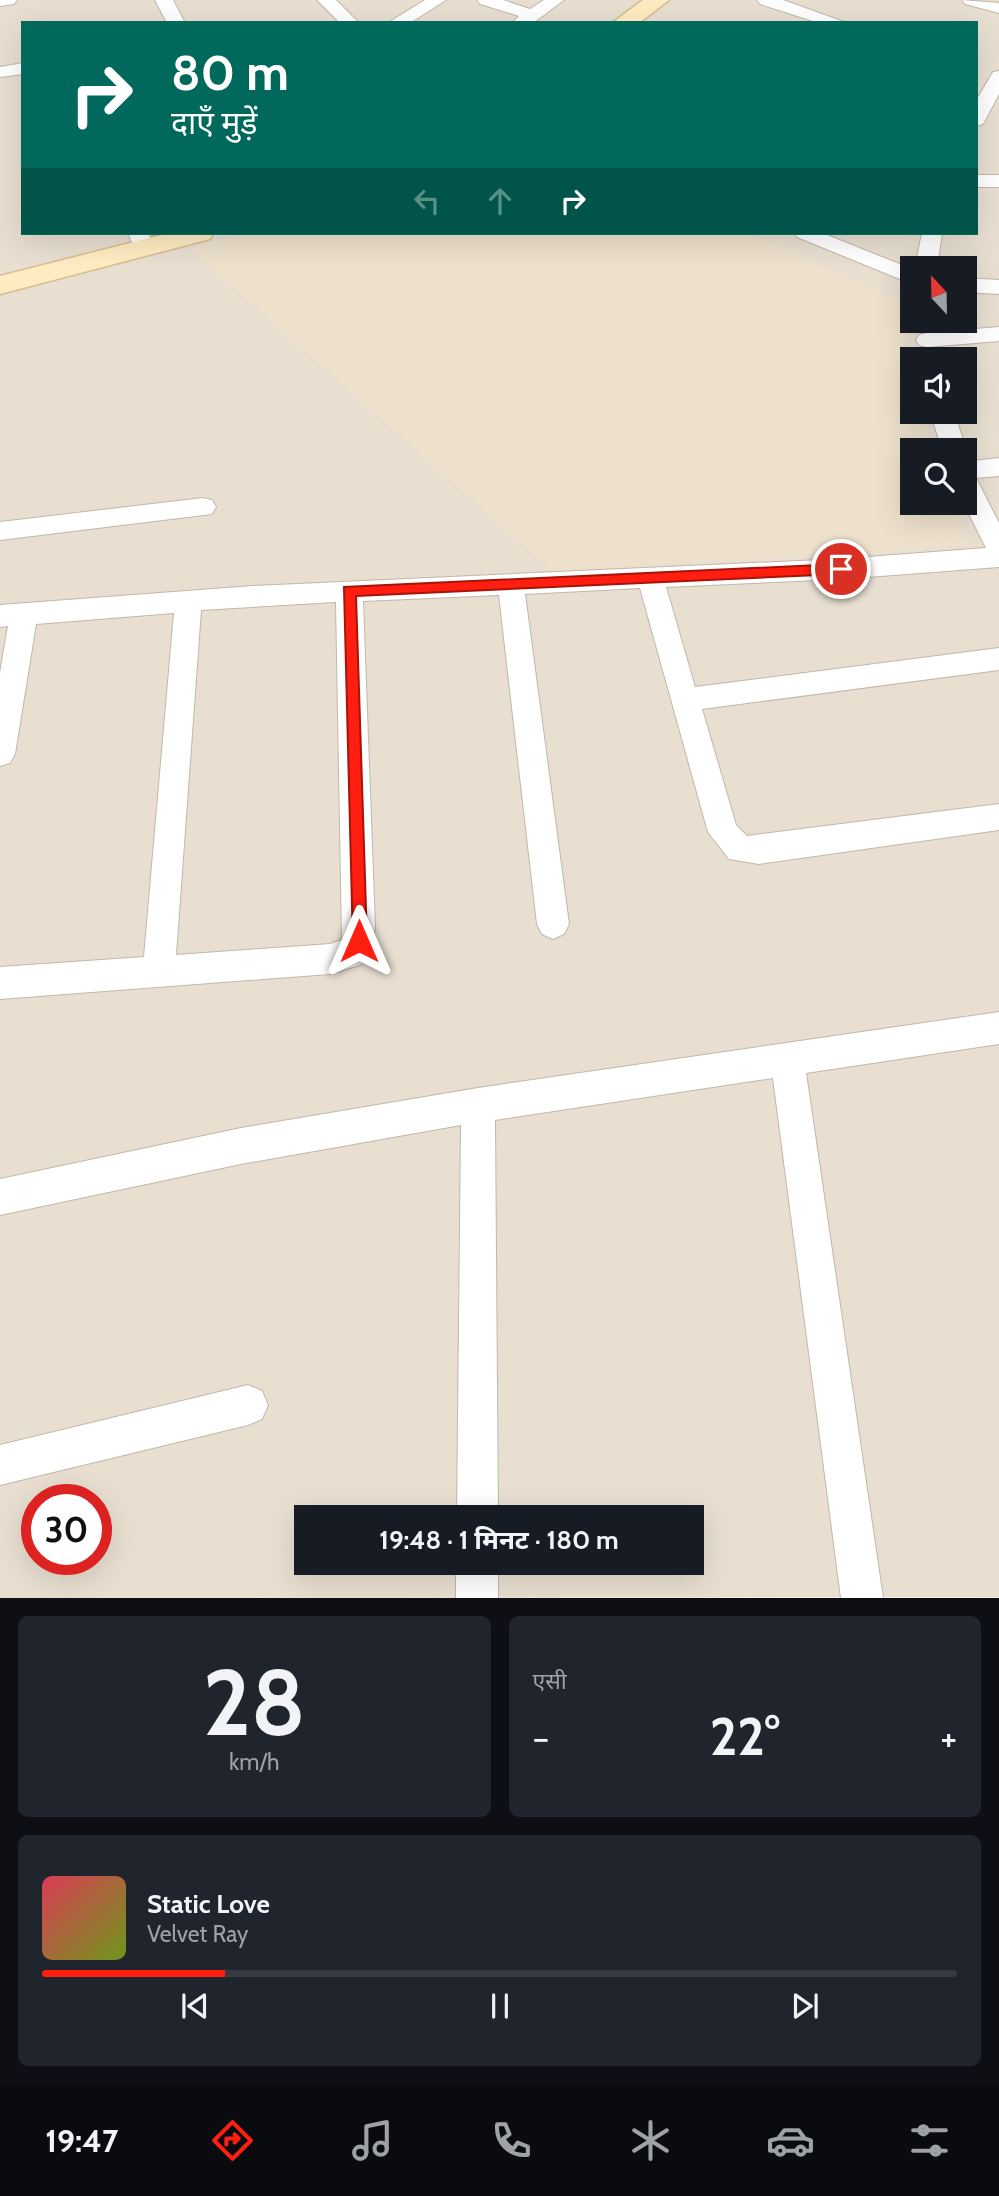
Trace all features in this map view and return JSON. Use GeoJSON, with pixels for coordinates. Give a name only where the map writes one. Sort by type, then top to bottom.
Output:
{"type":"FeatureCollection","features":[{"type":"Feature","properties":{"kind":"street"},"geometry":{"type":"LineString","coordinates":[[0,1],[8,0]]}},
{"type":"Feature","properties":{"kind":"street"},"geometry":{"type":"LineString","coordinates":[[164,0],[175,21]]}},
{"type":"Feature","properties":{"kind":"street"},"geometry":{"type":"LineString","coordinates":[[326,0],[349,21]]}},
{"type":"Feature","properties":{"kind":"street"},"geometry":{"type":"LineString","coordinates":[[400,21],[437,0]]}},
{"type":"Feature","properties":{"kind":"street"},"geometry":{"type":"LineString","coordinates":[[486,0],[527,19],[555,0]]}},
{"type":"Feature","properties":{"kind":"street"},"geometry":{"type":"LineString","coordinates":[[626,21],[657,0]]}},
{"type":"Feature","properties":{"kind":"street"},"geometry":{"type":"LineString","coordinates":[[766,0],[832,21]]}},
{"type":"Feature","properties":{"kind":"street"},"geometry":{"type":"LineString","coordinates":[[971,0],[999,8]]}},
{"type":"Feature","properties":{"kind":"street"},"geometry":{"type":"LineString","coordinates":[[0,72],[21,68]]}},
{"type":"Feature","properties":{"kind":"street"},"geometry":{"type":"LineString","coordinates":[[978,68],[999,75],[978,116]]}},
{"type":"Feature","properties":{"kind":"street"},"geometry":{"type":"LineString","coordinates":[[978,181],[999,181]]}},
{"type":"Feature","properties":{"kind":"street"},"geometry":{"type":"LineString","coordinates":[[0,285],[141,241],[184,235]]}},
{"type":"Feature","properties":{"kind":"street"},"geometry":{"type":"LineString","coordinates":[[809,235],[900,272]]}},
{"type":"Feature","properties":{"kind":"street"},"geometry":{"type":"LineString","coordinates":[[928,256],[932,235]]}},
{"type":"Feature","properties":{"kind":"street"},"geometry":{"type":"LineString","coordinates":[[977,286],[999,287]]}},
{"type":"Feature","properties":{"kind":"street"},"geometry":{"type":"LineString","coordinates":[[927,340],[999,334]]}},
{"type":"Feature","properties":{"kind":"street"},"geometry":{"type":"LineString","coordinates":[[977,470],[999,467]]}},
{"type":"Feature","properties":{"kind":"street"},"geometry":{"type":"LineString","coordinates":[[977,504],[999,548]]}},
{"type":"Feature","properties":{"kind":"street"},"geometry":{"type":"LineString","coordinates":[[0,531],[203,507]]}},
{"type":"Feature","properties":{"kind":"street"},"geometry":{"type":"LineString","coordinates":[[0,754],[12,615],[349,591],[841,569],[999,556]]}},
{"type":"Feature","properties":{"kind":"street"},"geometry":{"type":"LineString","coordinates":[[650,578],[723,832],[740,849],[760,850],[999,817]]}},
{"type":"Feature","properties":{"kind":"street"},"geometry":{"type":"LineString","coordinates":[[511,584],[553,924]]}},
{"type":"Feature","properties":{"kind":"street"},"geometry":{"type":"LineString","coordinates":[[0,984],[330,959],[349,954],[357,948],[359,928],[349,591]]}},
{"type":"Feature","properties":{"kind":"street"},"geometry":{"type":"LineString","coordinates":[[159,971],[188,601]]}},
{"type":"Feature","properties":{"kind":"street"},"geometry":{"type":"LineString","coordinates":[[685,700],[999,659]]}},
{"type":"Feature","properties":{"kind":"street"},"geometry":{"type":"LineString","coordinates":[[0,1197],[241,1146],[478,1105],[999,1028]]}},
{"type":"Feature","properties":{"kind":"street"},"geometry":{"type":"LineString","coordinates":[[787,1058],[862,1598]]}},
{"type":"Feature","properties":{"kind":"street"},"geometry":{"type":"LineString","coordinates":[[478,1105],[478,1505]]}},
{"type":"Feature","properties":{"kind":"street"},"geometry":{"type":"LineString","coordinates":[[0,1465],[248,1405]]}},
{"type":"Feature","properties":{"kind":"street"},"geometry":{"type":"LineString","coordinates":[[477,1575],[477,1598]]}},
{"type":"Feature","properties":{"kind":"shaded area"},"geometry":{"type":"Polygon","coordinates":[[[0,0],[999,0],[999,1597],[0,1598],[0,0]]]}},
{"type":"Feature","properties":{"kind":"shaded area"},"geometry":{"type":"Polygon","coordinates":[[[238,235],[752,235],[900,300],[900,333],[906,333],[908,347],[900,347],[900,424],[925,424],[930,438],[900,438],[900,515],[957,515],[968,546],[552,571],[190,249],[238,235]]]}},
{"type":"Feature","properties":{"kind":"route"},"geometry":{"type":"LineString","coordinates":[[359,941],[349,591],[841,569]]}}]}
